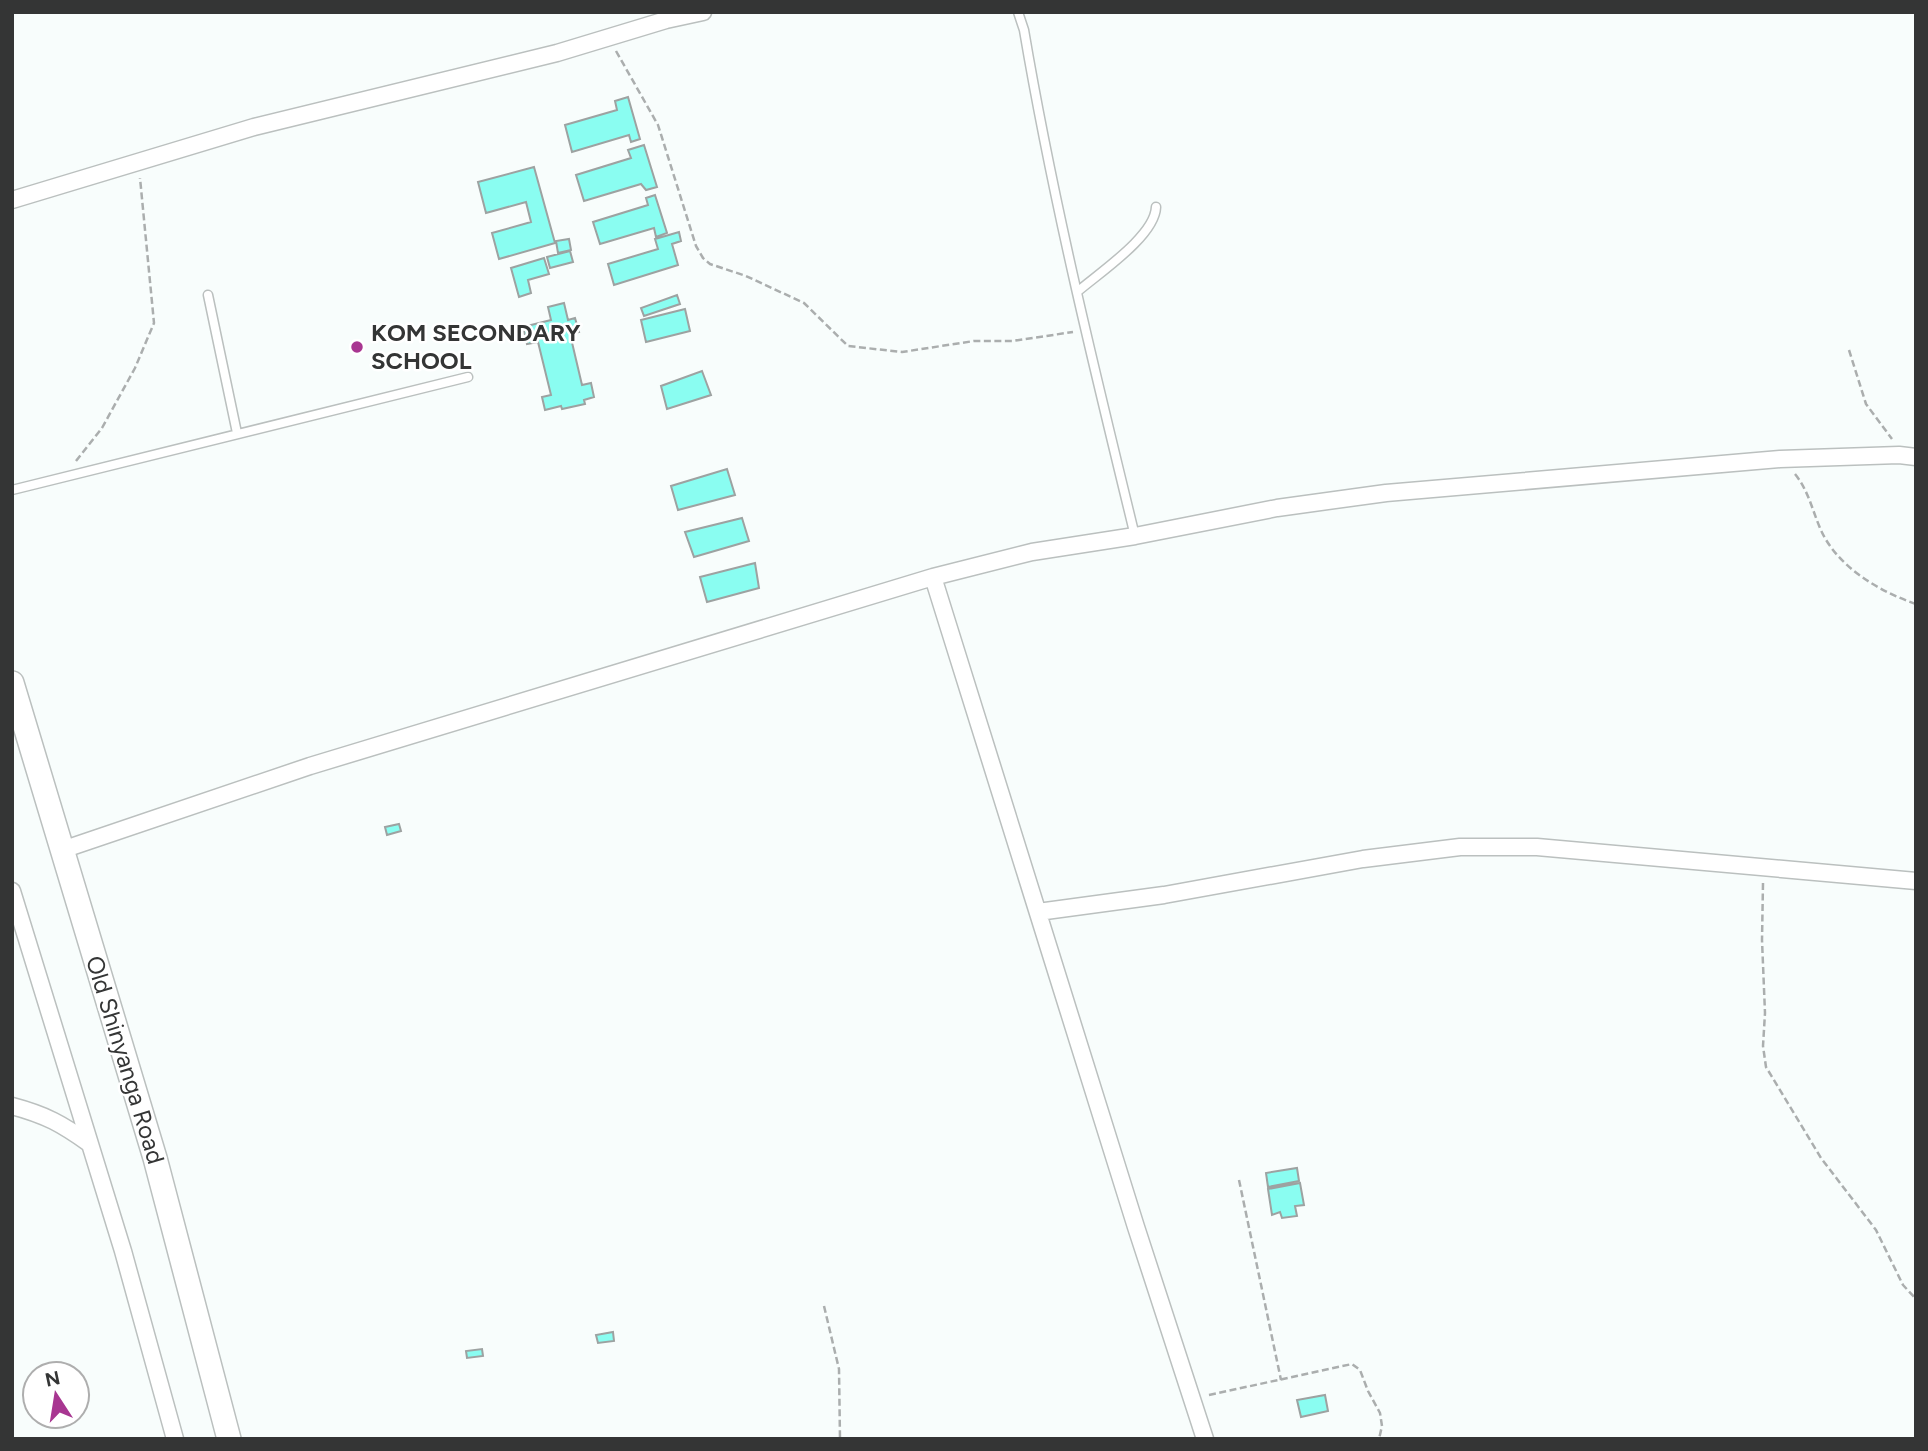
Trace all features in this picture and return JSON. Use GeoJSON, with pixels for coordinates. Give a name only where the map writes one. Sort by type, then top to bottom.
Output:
{"type":"FeatureCollection","features":[{"type":"Feature","properties":{"kind":"main road","name":"Old Shinyanga Road"},"geometry":{"type":"LineString","coordinates":[[12,683],[155,1158],[229,1439]]}},
{"type":"Feature","properties":{"kind":"street"},"geometry":{"type":"LineString","coordinates":[[12,200],[254,127],[703,12]]}},
{"type":"Feature","properties":{"kind":"street"},"geometry":{"type":"LineString","coordinates":[[62,850],[310,766],[933,577],[1032,552],[1135,536],[1277,508],[1386,493],[1780,458],[1910,456]]}},
{"type":"Feature","properties":{"kind":"street"},"geometry":{"type":"LineString","coordinates":[[933,577],[1205,1439]]}},
{"type":"Feature","properties":{"kind":"street"},"geometry":{"type":"LineString","coordinates":[[1038,912],[1164,895],[1363,859],[1460,847],[1537,847],[1916,881]]}},
{"type":"Feature","properties":{"kind":"street"},"geometry":{"type":"LineString","coordinates":[[12,891],[19,936],[90,1144],[175,1439]]}},
{"type":"Feature","properties":{"kind":"street"},"geometry":{"type":"LineString","coordinates":[[12,1106],[58,1121],[90,1144]]}},
{"type":"Feature","properties":{"kind":"lane"},"geometry":{"type":"LineString","coordinates":[[1018,12],[1024,30],[1045,149],[1085,331],[1135,536]]}},
{"type":"Feature","properties":{"kind":"lane"},"geometry":{"type":"LineString","coordinates":[[1077,292],[1142,235],[1153,220],[1156,207]]}},
{"type":"Feature","properties":{"kind":"lane"},"geometry":{"type":"LineString","coordinates":[[208,295],[237,433]]}},
{"type":"Feature","properties":{"kind":"lane"},"geometry":{"type":"LineString","coordinates":[[12,490],[468,377]]}},
{"type":"Feature","properties":{"kind":"path"},"geometry":{"type":"LineString","coordinates":[[609,38],[658,125],[696,246],[706,262],[746,276],[804,303],[848,346],[855,348],[880,348],[902,352],[974,341],[1012,341],[1085,331]]}},
{"type":"Feature","properties":{"kind":"path"},"geometry":{"type":"LineString","coordinates":[[64,477],[102,428],[135,368],[154,323],[138,161]]}},
{"type":"Feature","properties":{"kind":"path"},"geometry":{"type":"LineString","coordinates":[[1849,349],[1866,404],[1890,436],[1910,456],[1916,496]]}},
{"type":"Feature","properties":{"kind":"path"},"geometry":{"type":"LineString","coordinates":[[1780,458],[1804,486],[1824,537],[1843,561],[1872,583],[1916,604]]}},
{"type":"Feature","properties":{"kind":"path"},"geometry":{"type":"LineString","coordinates":[[1916,522],[1916,570]]}},
{"type":"Feature","properties":{"kind":"path"},"geometry":{"type":"LineString","coordinates":[[1763,869],[1763,1046],[1766,1067],[1821,1158],[1875,1230],[1899,1278],[1916,1300]]}},
{"type":"Feature","properties":{"kind":"path"},"geometry":{"type":"LineString","coordinates":[[1239,1180],[1281,1380]]}},
{"type":"Feature","properties":{"kind":"path"},"geometry":{"type":"LineString","coordinates":[[824,1306],[839,1369],[840,1439]]}},
{"type":"Feature","properties":{"kind":"path"},"geometry":{"type":"LineString","coordinates":[[1192,1399],[1352,1364],[1357,1366],[1380,1413],[1382,1426],[1379,1439]]}},
{"type":"Feature","properties":{"kind":"building"},"geometry":{"type":"Polygon","coordinates":[[[628,97],[640,139],[631,142],[629,135],[572,152],[565,125],[617,110],[615,101],[628,97]]]}},
{"type":"Feature","properties":{"kind":"building"},"geometry":{"type":"Polygon","coordinates":[[[644,145],[657,187],[646,190],[641,184],[584,201],[576,175],[631,158],[628,150],[644,145]]]}},
{"type":"Feature","properties":{"kind":"building"},"geometry":{"type":"Polygon","coordinates":[[[534,167],[555,243],[499,259],[492,233],[531,222],[526,202],[486,213],[478,182],[534,167]]]}},
{"type":"Feature","properties":{"kind":"building"},"geometry":{"type":"Polygon","coordinates":[[[655,195],[667,233],[656,237],[654,228],[600,244],[593,222],[648,205],[646,198],[655,195]]]}},
{"type":"Feature","properties":{"kind":"building"},"geometry":{"type":"Polygon","coordinates":[[[679,232],[681,241],[672,244],[678,265],[614,285],[608,264],[658,249],[655,239],[679,232]]]}},
{"type":"Feature","properties":{"kind":"building"},"geometry":{"type":"Polygon","coordinates":[[[569,239],[571,250],[558,253],[556,241],[569,239]]]}},
{"type":"Feature","properties":{"kind":"building"},"geometry":{"type":"Polygon","coordinates":[[[570,251],[573,262],[550,268],[547,257],[570,251]]]}},
{"type":"Feature","properties":{"kind":"building"},"geometry":{"type":"Polygon","coordinates":[[[544,258],[549,274],[528,280],[531,293],[519,297],[511,268],[544,258]]]}},
{"type":"Feature","properties":{"kind":"building"},"geometry":{"type":"Polygon","coordinates":[[[677,295],[680,304],[644,316],[641,308],[677,295]]]}},
{"type":"Feature","properties":{"kind":"building"},"geometry":{"type":"Polygon","coordinates":[[[564,303],[568,320],[575,318],[579,332],[570,334],[582,385],[591,383],[594,397],[584,400],[585,404],[545,410],[542,397],[551,395],[538,342],[527,344],[523,327],[551,320],[548,307],[564,303]]]}},
{"type":"Feature","properties":{"kind":"building"},"geometry":{"type":"Polygon","coordinates":[[[685,309],[690,331],[646,342],[641,320],[685,309]]]}},
{"type":"Feature","properties":{"kind":"building"},"geometry":{"type":"Polygon","coordinates":[[[702,371],[711,395],[667,409],[661,386],[702,371]]]}},
{"type":"Feature","properties":{"kind":"building"},"geometry":{"type":"Polygon","coordinates":[[[727,469],[735,495],[678,510],[671,486],[727,469]]]}},
{"type":"Feature","properties":{"kind":"building"},"geometry":{"type":"Polygon","coordinates":[[[742,518],[749,541],[694,557],[685,532],[742,518]]]}},
{"type":"Feature","properties":{"kind":"building"},"geometry":{"type":"Polygon","coordinates":[[[755,563],[759,588],[707,602],[700,577],[755,563]]]}},
{"type":"Feature","properties":{"kind":"building"},"geometry":{"type":"Polygon","coordinates":[[[399,824],[401,831],[387,835],[385,827],[399,824]]]}},
{"type":"Feature","properties":{"kind":"building"},"geometry":{"type":"Polygon","coordinates":[[[1297,1168],[1299,1181],[1268,1187],[1266,1173],[1297,1168]]]}},
{"type":"Feature","properties":{"kind":"building"},"geometry":{"type":"Polygon","coordinates":[[[1300,1183],[1304,1205],[1295,1206],[1297,1216],[1282,1218],[1280,1212],[1272,1215],[1268,1189],[1300,1183]]]}},
{"type":"Feature","properties":{"kind":"building"},"geometry":{"type":"Polygon","coordinates":[[[613,1332],[614,1341],[598,1343],[596,1335],[613,1332]]]}},
{"type":"Feature","properties":{"kind":"building"},"geometry":{"type":"Polygon","coordinates":[[[482,1349],[483,1356],[467,1358],[466,1351],[482,1349]]]}},
{"type":"Feature","properties":{"kind":"building"},"geometry":{"type":"Polygon","coordinates":[[[1325,1395],[1328,1411],[1301,1417],[1297,1400],[1325,1395]]]}},
{"type":"Feature","properties":{"kind":"place","name":"KOM SECONDARY SCHOOL"},"geometry":{"type":"Point","coordinates":[357,347]}}]}
